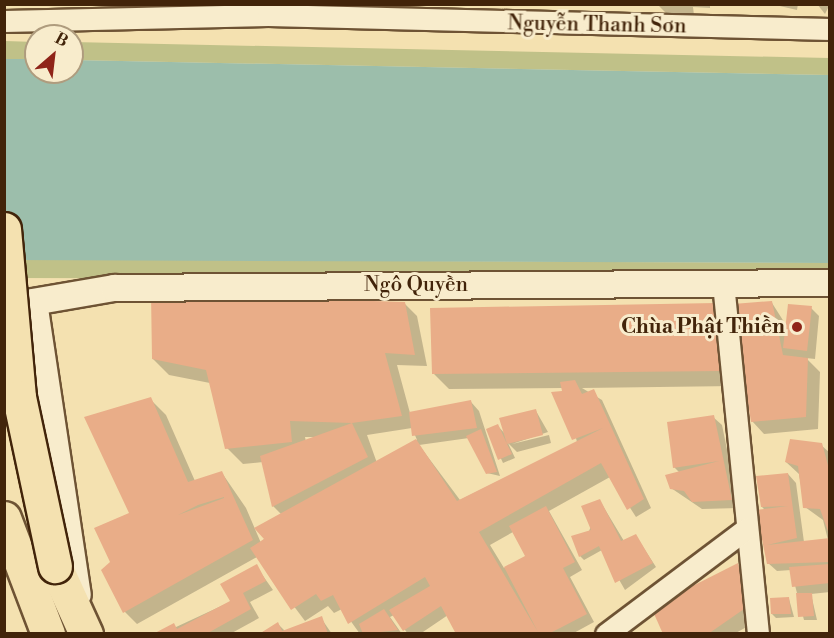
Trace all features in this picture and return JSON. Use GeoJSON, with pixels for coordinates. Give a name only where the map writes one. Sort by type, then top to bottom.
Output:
{"type":"FeatureCollection","features":[{"type":"Feature","properties":{"kind":"highway"},"geometry":{"type":"LineString","coordinates":[[4,229],[20,397],[55,566],[85,632]]}},
{"type":"Feature","properties":{"kind":"highway"},"geometry":{"type":"LineString","coordinates":[[4,518],[48,633]]}},
{"type":"Feature","properties":{"kind":"street","name":"Nguyễn Thanh Sơn"},"geometry":{"type":"LineString","coordinates":[[4,21],[268,15],[830,29]]}},
{"type":"Feature","properties":{"kind":"street"},"geometry":{"type":"LineString","coordinates":[[723,283],[758,633]]}},
{"type":"Feature","properties":{"kind":"street","name":"Ngô Quyền"},"geometry":{"type":"LineString","coordinates":[[4,307],[114,288],[830,283]]}},
{"type":"Feature","properties":{"kind":"street"},"geometry":{"type":"LineString","coordinates":[[34,302],[85,632]]}},
{"type":"Feature","properties":{"kind":"street"},"geometry":{"type":"LineString","coordinates":[[606,633],[746,529]]}},
{"type":"Feature","properties":{"kind":"green space"},"geometry":{"type":"Polygon","coordinates":[[[5,41],[24,42],[24,59],[5,59],[5,41]]]}},
{"type":"Feature","properties":{"kind":"green space"},"geometry":{"type":"Polygon","coordinates":[[[84,42],[829,58],[830,75],[84,60],[84,42]]]}},
{"type":"Feature","properties":{"kind":"green space"},"geometry":{"type":"Polygon","coordinates":[[[15,259],[830,263],[829,280],[7,278],[15,259]]]}},
{"type":"Feature","properties":{"kind":"shaded area"},"geometry":{"type":"Polygon","coordinates":[[[5,59],[24,59],[24,84],[84,84],[84,60],[829,75],[829,263],[5,260],[5,59]]]}},
{"type":"Feature","properties":{"kind":"building"},"geometry":{"type":"Polygon","coordinates":[[[151,294],[405,302],[415,355],[385,353],[402,416],[352,423],[290,421],[292,442],[225,449],[206,370],[152,359],[151,294]]]}},
{"type":"Feature","properties":{"kind":"building"},"geometry":{"type":"Polygon","coordinates":[[[772,301],[783,355],[808,358],[806,417],[751,422],[733,304],[772,301]]]}},
{"type":"Feature","properties":{"kind":"building"},"geometry":{"type":"Polygon","coordinates":[[[716,303],[720,371],[432,374],[430,308],[716,303]]]}},
{"type":"Feature","properties":{"kind":"building","name":"Chùa Phật Thiền"},"geometry":{"type":"Polygon","coordinates":[[[788,304],[812,306],[807,351],[783,348],[788,304]]]}},
{"type":"Feature","properties":{"kind":"building"},"geometry":{"type":"Polygon","coordinates":[[[575,380],[582,394],[594,389],[644,499],[627,510],[601,463],[479,532],[538,632],[504,567],[525,556],[509,526],[546,506],[575,562],[563,568],[587,614],[562,627],[548,634],[456,634],[441,606],[403,631],[389,610],[430,586],[425,577],[348,624],[333,595],[321,601],[316,594],[291,610],[250,548],[264,539],[254,528],[416,439],[457,501],[603,428],[572,440],[551,392],[562,391],[560,382],[575,380]]]}},
{"type":"Feature","properties":{"kind":"building"},"geometry":{"type":"Polygon","coordinates":[[[151,397],[188,482],[222,471],[253,540],[123,613],[101,570],[110,562],[94,528],[129,513],[84,417],[151,397]],[[224,498],[198,505],[178,515],[224,498]]]}},
{"type":"Feature","properties":{"kind":"building"},"geometry":{"type":"Polygon","coordinates":[[[471,400],[477,428],[412,436],[409,412],[471,400]]]}},
{"type":"Feature","properties":{"kind":"building"},"geometry":{"type":"Polygon","coordinates":[[[536,409],[543,435],[507,444],[499,418],[536,409]]]}},
{"type":"Feature","properties":{"kind":"building"},"geometry":{"type":"Polygon","coordinates":[[[714,415],[732,500],[692,502],[684,491],[670,489],[665,475],[719,461],[673,468],[667,422],[714,415]]]}},
{"type":"Feature","properties":{"kind":"building"},"geometry":{"type":"Polygon","coordinates":[[[352,423],[368,457],[272,507],[260,456],[352,423]]]}},
{"type":"Feature","properties":{"kind":"building"},"geometry":{"type":"Polygon","coordinates":[[[498,424],[512,454],[498,460],[486,429],[498,424]]]}},
{"type":"Feature","properties":{"kind":"building"},"geometry":{"type":"Polygon","coordinates":[[[481,429],[497,472],[486,474],[466,436],[481,429]]]}},
{"type":"Feature","properties":{"kind":"building"},"geometry":{"type":"Polygon","coordinates":[[[790,439],[822,443],[830,473],[830,537],[820,509],[803,508],[798,466],[785,462],[790,439]]]}},
{"type":"Feature","properties":{"kind":"building"},"geometry":{"type":"Polygon","coordinates":[[[788,473],[797,538],[767,545],[830,538],[830,562],[767,564],[756,510],[788,506],[761,507],[756,476],[788,473]]]}},
{"type":"Feature","properties":{"kind":"building"},"geometry":{"type":"Polygon","coordinates":[[[600,499],[621,541],[636,534],[653,563],[615,583],[599,546],[579,557],[571,536],[591,530],[581,506],[600,499]]]}},
{"type":"Feature","properties":{"kind":"building"},"geometry":{"type":"Polygon","coordinates":[[[738,563],[747,607],[708,634],[663,634],[651,607],[738,563]]]}},
{"type":"Feature","properties":{"kind":"building"},"geometry":{"type":"Polygon","coordinates":[[[257,564],[266,581],[243,593],[251,609],[206,634],[153,634],[174,623],[177,629],[230,601],[220,584],[257,564]]]}},
{"type":"Feature","properties":{"kind":"building"},"geometry":{"type":"Polygon","coordinates":[[[830,564],[830,583],[792,587],[789,567],[830,564]]]}},
{"type":"Feature","properties":{"kind":"building"},"geometry":{"type":"Polygon","coordinates":[[[796,593],[812,593],[814,616],[798,617],[796,593]]]}},
{"type":"Feature","properties":{"kind":"building"},"geometry":{"type":"Polygon","coordinates":[[[789,597],[791,614],[771,614],[770,598],[789,597]]]}},
{"type":"Feature","properties":{"kind":"building"},"geometry":{"type":"Polygon","coordinates":[[[384,609],[398,630],[363,634],[359,624],[384,609]]]}},
{"type":"Feature","properties":{"kind":"building"},"geometry":{"type":"Polygon","coordinates":[[[322,616],[328,634],[259,634],[278,622],[282,631],[322,616]]]}},
{"type":"Feature","properties":{"kind":"place","name":"Chùa Phật Thiền"},"geometry":{"type":"Point","coordinates":[797,327]}}]}
